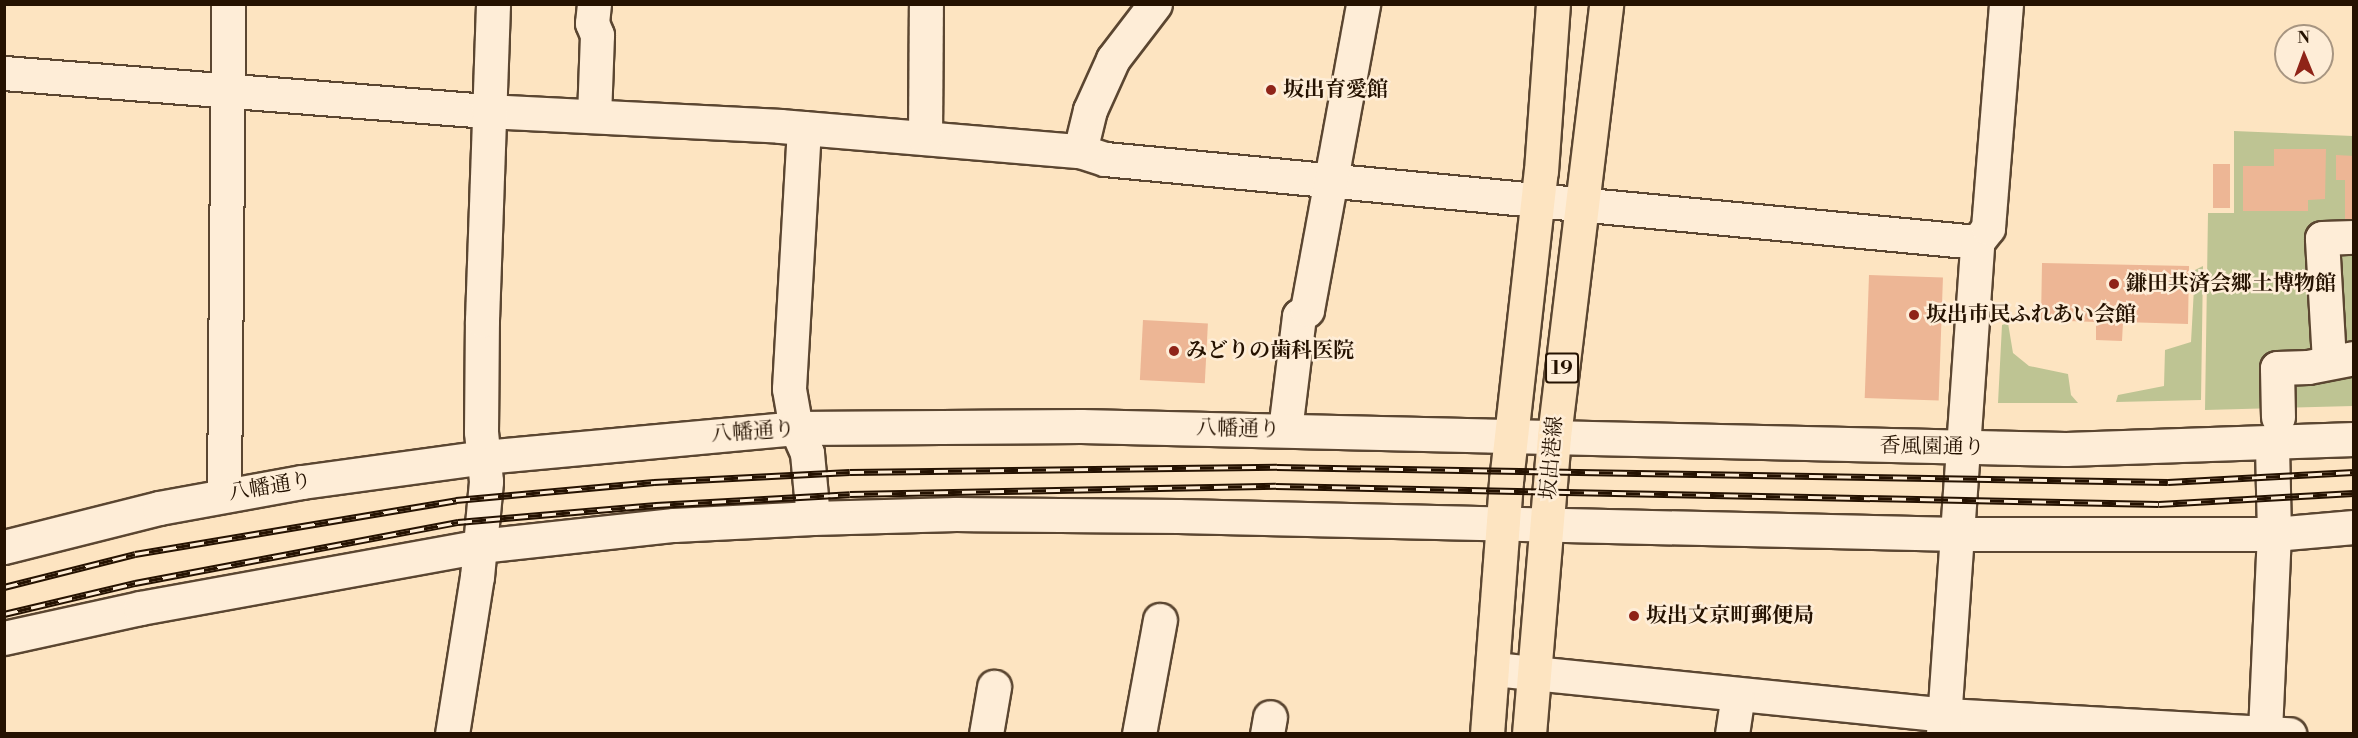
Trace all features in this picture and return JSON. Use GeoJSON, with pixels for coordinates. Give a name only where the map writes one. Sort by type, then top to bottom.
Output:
{"type":"FeatureCollection","features":[{"type":"Feature","properties":{"kind":"main road","name":"坂出港線"},"geometry":{"type":"LineString","coordinates":[[1487,734],[1511,435],[1538,198],[1553,4]]}},
{"type":"Feature","properties":{"kind":"main road","name":"坂出港線"},"geometry":{"type":"LineString","coordinates":[[1529,734],[1554,436],[1606,4]]}},
{"type":"Feature","properties":{"kind":"street"},"geometry":{"type":"LineString","coordinates":[[224,494],[228,4]]}},
{"type":"Feature","properties":{"kind":"street"},"geometry":{"type":"LineString","coordinates":[[452,734],[480,546],[486,481],[482,320],[493,4]]}},
{"type":"Feature","properties":{"kind":"street"},"geometry":{"type":"LineString","coordinates":[[594,4],[592,23],[597,35],[594,115]]}},
{"type":"Feature","properties":{"kind":"street"},"geometry":{"type":"LineString","coordinates":[[925,138],[926,4]]}},
{"type":"Feature","properties":{"kind":"street"},"geometry":{"type":"LineString","coordinates":[[1080,151],[1090,110],[1113,59],[1155,4]]}},
{"type":"Feature","properties":{"kind":"street"},"geometry":{"type":"LineString","coordinates":[[1285,430],[1299,316],[1307,310],[1328,178],[1363,4]]}},
{"type":"Feature","properties":{"kind":"street"},"geometry":{"type":"LineString","coordinates":[[1944,724],[1977,242],[1988,228],[2006,4]]}},
{"type":"Feature","properties":{"kind":"street"},"geometry":{"type":"LineString","coordinates":[[4,73],[488,111],[804,128],[1080,151],[1105,159],[1328,178],[1538,198],[1582,205],[1977,242]]}},
{"type":"Feature","properties":{"kind":"street"},"geometry":{"type":"LineString","coordinates":[[804,128],[789,388],[796,428],[807,453],[813,518]]}},
{"type":"Feature","properties":{"kind":"street"},"geometry":{"type":"LineString","coordinates":[[1494,669],[1737,694],[1944,724],[2282,733],[2274,534],[2277,368],[2308,367],[2341,360],[2322,238],[2354,237]]}},
{"type":"Feature","properties":{"kind":"street","name":"八幡通り"},"geometry":{"type":"LineString","coordinates":[[4,547],[224,494],[484,457],[796,428],[1081,426],[1511,435]]}},
{"type":"Feature","properties":{"kind":"street","name":"香風園通り"},"geometry":{"type":"LineString","coordinates":[[1511,435],[1964,447],[2153,449],[2275,431],[2354,439]]}},
{"type":"Feature","properties":{"kind":"street"},"geometry":{"type":"LineString","coordinates":[[4,638],[140,608],[480,546],[674,525],[813,518],[980,514],[1958,534],[2274,534],[2354,527]]}},
{"type":"Feature","properties":{"kind":"street"},"geometry":{"type":"LineString","coordinates":[[1139,734],[1160,620]]}},
{"type":"Feature","properties":{"kind":"street"},"geometry":{"type":"LineString","coordinates":[[986,734],[994,687]]}},
{"type":"Feature","properties":{"kind":"street"},"geometry":{"type":"LineString","coordinates":[[1732,734],[1737,694]]}},
{"type":"Feature","properties":{"kind":"green space"},"geometry":{"type":"Polygon","coordinates":[[[2234,131],[2353,136],[2353,406],[2205,410],[2208,213],[2234,213],[2234,131]]]}},
{"type":"Feature","properties":{"kind":"green space"},"geometry":{"type":"Polygon","coordinates":[[[2203,266],[2201,400],[2116,402],[2118,395],[2164,386],[2165,350],[2191,342],[2195,270],[2203,266]]]}},
{"type":"Feature","properties":{"kind":"green space"},"geometry":{"type":"Polygon","coordinates":[[[2008,323],[2013,353],[2029,366],[2068,374],[2071,395],[2078,403],[1998,403],[2002,325],[2008,323]]]}},
{"type":"Feature","properties":{"kind":"building"},"geometry":{"type":"Polygon","coordinates":[[[2274,149],[2326,149],[2325,199],[2308,200],[2308,211],[2243,211],[2243,166],[2274,166],[2274,149]]]}},
{"type":"Feature","properties":{"kind":"building"},"geometry":{"type":"Polygon","coordinates":[[[2336,155],[2354,156],[2354,219],[2345,219],[2345,180],[2336,180],[2336,155]]]}},
{"type":"Feature","properties":{"kind":"building"},"geometry":{"type":"Polygon","coordinates":[[[2213,164],[2230,164],[2230,208],[2213,208],[2213,164]]]}},
{"type":"Feature","properties":{"kind":"building"},"geometry":{"type":"Polygon","coordinates":[[[2042,263],[2189,266],[2188,324],[2123,322],[2122,341],[2096,340],[2096,322],[2041,320],[2042,263]]]}},
{"type":"Feature","properties":{"kind":"building"},"geometry":{"type":"Polygon","coordinates":[[[1869,275],[1943,278],[1939,401],[1865,398],[1869,275]]]}},
{"type":"Feature","properties":{"kind":"building","name":"みどりの歯科医院"},"geometry":{"type":"Polygon","coordinates":[[[1143,320],[1208,323],[1205,383],[1140,380],[1143,320]]]}},
{"type":"Feature","properties":{"kind":"railway"},"geometry":{"type":"LineString","coordinates":[[4,587],[135,554],[456,500],[654,482],[850,472],[1277,467],[2168,482],[2354,472]]}},
{"type":"Feature","properties":{"kind":"railway"},"geometry":{"type":"LineString","coordinates":[[4,614],[135,583],[458,522],[656,505],[850,494],[1276,486],[2159,504],[2354,493]]}},
{"type":"Feature","properties":{"kind":"place","name":"坂出育愛館"},"geometry":{"type":"Point","coordinates":[1271,90]}},
{"type":"Feature","properties":{"kind":"place","name":"鎌田共済会郷土博物館"},"geometry":{"type":"Point","coordinates":[2114,284]}},
{"type":"Feature","properties":{"kind":"place","name":"坂出市民ふれあい会館"},"geometry":{"type":"Point","coordinates":[1914,315]}},
{"type":"Feature","properties":{"kind":"place","name":"みどりの歯科医院"},"geometry":{"type":"Point","coordinates":[1174,351]}},
{"type":"Feature","properties":{"kind":"place","name":"坂出文京町郵便局"},"geometry":{"type":"Point","coordinates":[1634,616]}}]}
